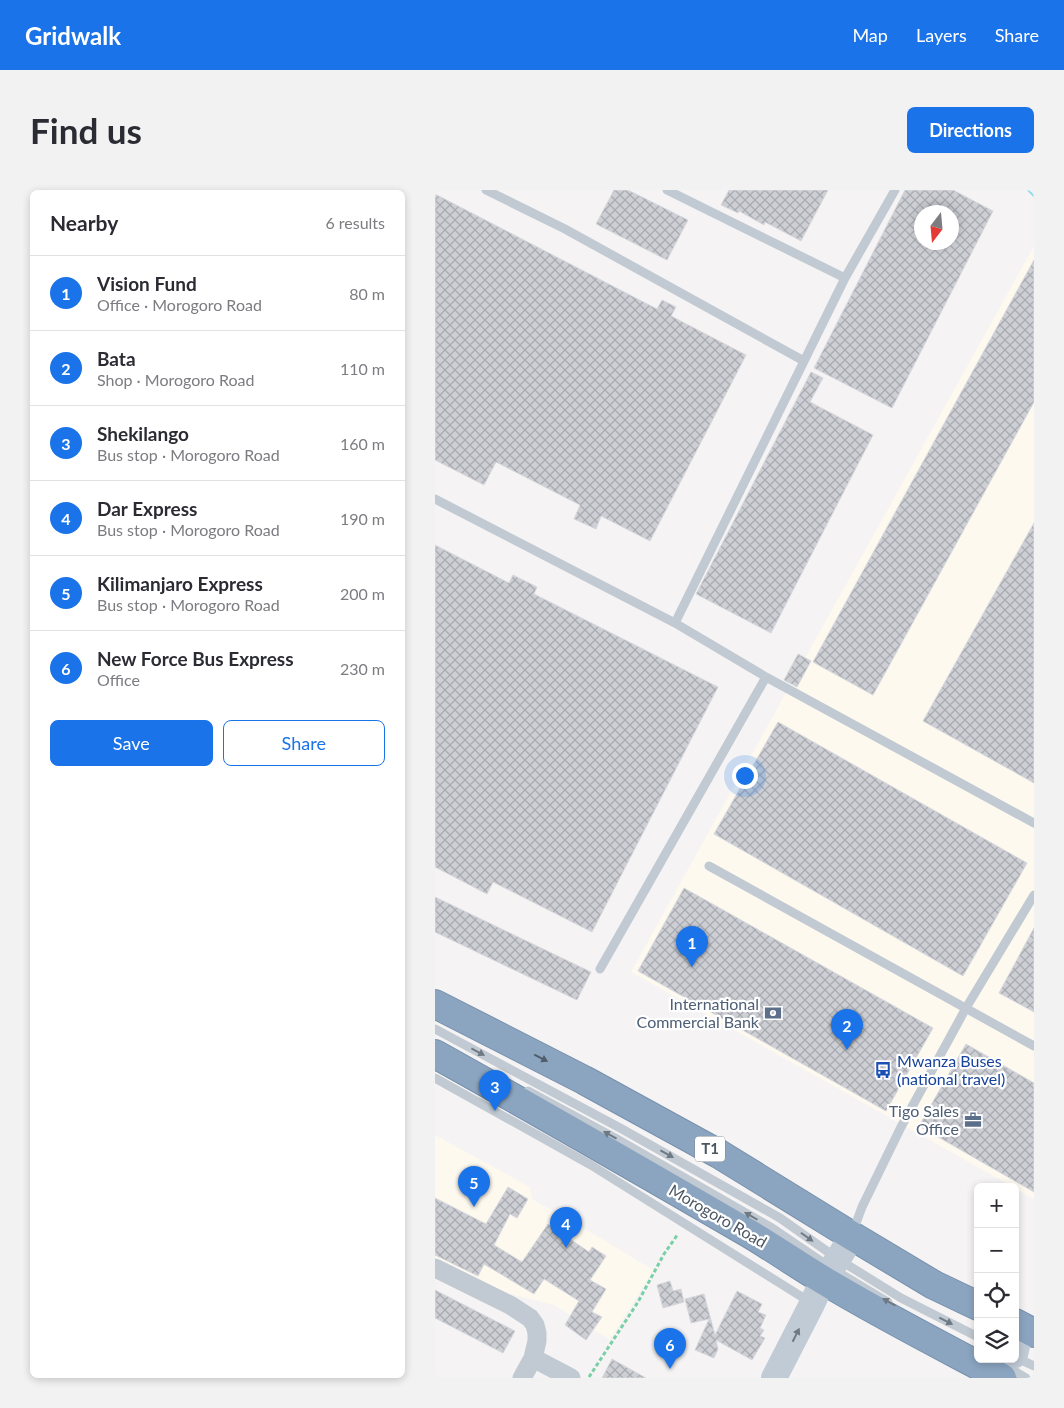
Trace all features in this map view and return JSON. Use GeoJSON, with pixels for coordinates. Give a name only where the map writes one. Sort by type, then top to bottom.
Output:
{"type":"FeatureCollection","features":[{"type":"Feature","properties":{"kind":"highway","name":"Morogoro Road"},"geometry":{"type":"LineString","coordinates":[[435,1004],[584,1080],[719,1154],[831,1270],[917,1333],[1012,1366]]}},
{"type":"Feature","properties":{"kind":"highway","name":"Morogoro Road"},"geometry":{"type":"LineString","coordinates":[[435,1054],[528,1112],[764,1243],[831,1270],[934,1285],[974,1304]]}},
{"type":"Feature","properties":{"kind":"main road"},"geometry":{"type":"LineString","coordinates":[[774,1378],[831,1270]]}},
{"type":"Feature","properties":{"kind":"main road"},"geometry":{"type":"LineString","coordinates":[[1012,1366],[1022,1327]]}},
{"type":"Feature","properties":{"kind":"street"},"geometry":{"type":"LineString","coordinates":[[435,1268],[510,1305],[530,1318],[535,1325],[537,1341],[533,1358],[521,1378]]}},
{"type":"Feature","properties":{"kind":"street"},"geometry":{"type":"LineString","coordinates":[[533,1358],[571,1378]]}},
{"type":"Feature","properties":{"kind":"lane"},"geometry":{"type":"LineString","coordinates":[[486,190],[565,229],[804,361]]}},
{"type":"Feature","properties":{"kind":"lane"},"geometry":{"type":"LineString","coordinates":[[667,190],[845,278]]}},
{"type":"Feature","properties":{"kind":"lane"},"geometry":{"type":"LineString","coordinates":[[675,623],[845,278],[895,190]]}},
{"type":"Feature","properties":{"kind":"lane"},"geometry":{"type":"LineString","coordinates":[[435,499],[675,623],[766,677],[1034,823]]}},
{"type":"Feature","properties":{"kind":"lane"},"geometry":{"type":"LineString","coordinates":[[600,969],[766,677]]}},
{"type":"Feature","properties":{"kind":"lane"},"geometry":{"type":"LineString","coordinates":[[709,866],[1034,1046]]}},
{"type":"Feature","properties":{"kind":"lane"},"geometry":{"type":"LineString","coordinates":[[435,1078],[528,1112],[591,1165],[686,1224],[831,1270],[897,1134],[966,1008],[1034,895]]}},
{"type":"Feature","properties":{"kind":"lane","name":"Morogoro Road"},"geometry":{"type":"LineString","coordinates":[[435,1029],[622,1129],[780,1218],[831,1270],[895,1306]]}},
{"type":"Feature","properties":{"kind":"lane","name":"Morogoro Road"},"geometry":{"type":"LineString","coordinates":[[831,1270],[901,1298],[974,1335]]}},
{"type":"Feature","properties":{"kind":"path"},"geometry":{"type":"LineString","coordinates":[[588,1378],[637,1302],[664,1254],[686,1224]]}},
{"type":"Feature","properties":{"kind":"shaded area"},"geometry":{"type":"Polygon","coordinates":[[[1034,246],[1034,1199],[1019,1190],[1019,1183],[1006,1183],[631,972],[1034,246]]]}},
{"type":"Feature","properties":{"kind":"shaded area"},"geometry":{"type":"Polygon","coordinates":[[[435,1135],[530,1187],[532,1199],[653,1270],[610,1340],[554,1305],[476,1285],[435,1264],[435,1135]]]}},
{"type":"Feature","properties":{"kind":"building"},"geometry":{"type":"Polygon","coordinates":[[[614,190],[628,190],[688,220],[667,260],[596,224],[614,190]]]}},
{"type":"Feature","properties":{"kind":"building"},"geometry":{"type":"Polygon","coordinates":[[[729,190],[828,190],[801,241],[765,222],[764,225],[739,211],[738,213],[721,205],[729,190]]]}},
{"type":"Feature","properties":{"kind":"building"},"geometry":{"type":"Polygon","coordinates":[[[905,190],[953,190],[993,211],[892,408],[814,368],[905,190]]]}},
{"type":"Feature","properties":{"kind":"building"},"geometry":{"type":"Polygon","coordinates":[[[435,194],[657,309],[662,300],[676,307],[671,316],[746,355],[650,541],[601,516],[596,529],[574,519],[580,505],[496,462],[484,485],[435,460],[435,194]]]}},
{"type":"Feature","properties":{"kind":"building"},"geometry":{"type":"Polygon","coordinates":[[[1034,260],[1034,402],[873,695],[813,662],[1034,260]]]}},
{"type":"Feature","properties":{"kind":"building"},"geometry":{"type":"Polygon","coordinates":[[[811,372],[823,378],[810,402],[873,435],[771,633],[696,594],[811,372]]]}},
{"type":"Feature","properties":{"kind":"building"},"geometry":{"type":"Polygon","coordinates":[[[1034,523],[1034,783],[923,721],[1034,523]]]}},
{"type":"Feature","properties":{"kind":"building"},"geometry":{"type":"Polygon","coordinates":[[[435,545],[509,583],[513,575],[537,587],[534,594],[718,687],[592,932],[493,882],[487,894],[435,867],[435,545]]]}},
{"type":"Feature","properties":{"kind":"building"},"geometry":{"type":"Polygon","coordinates":[[[798,654],[811,661],[797,687],[784,680],[798,654]]]}},
{"type":"Feature","properties":{"kind":"building"},"geometry":{"type":"Polygon","coordinates":[[[778,722],[1027,863],[963,976],[714,834],[778,722]]]}},
{"type":"Feature","properties":{"kind":"building"},"geometry":{"type":"Polygon","coordinates":[[[684,888],[933,1028],[886,1111],[638,971],[684,888]]]}},
{"type":"Feature","properties":{"kind":"building"},"geometry":{"type":"Polygon","coordinates":[[[435,897],[591,972],[577,1000],[435,932],[435,897]]]}},
{"type":"Feature","properties":{"kind":"building"},"geometry":{"type":"Polygon","coordinates":[[[1034,928],[1034,1012],[999,993],[1034,928]]]}},
{"type":"Feature","properties":{"kind":"building"},"geometry":{"type":"Polygon","coordinates":[[[966,1044],[1034,1083],[1034,1192],[1019,1183],[919,1126],[966,1044]]]}},
{"type":"Feature","properties":{"kind":"building"},"geometry":{"type":"Polygon","coordinates":[[[508,1187],[528,1199],[517,1218],[510,1214],[494,1245],[522,1262],[548,1224],[589,1252],[592,1247],[606,1256],[590,1280],[606,1289],[592,1312],[602,1317],[586,1340],[565,1325],[579,1301],[544,1279],[534,1294],[484,1264],[478,1276],[435,1255],[435,1198],[486,1224],[508,1187]]]}},
{"type":"Feature","properties":{"kind":"building"},"geometry":{"type":"Polygon","coordinates":[[[670,1281],[673,1291],[681,1289],[684,1302],[663,1308],[657,1285],[670,1281]]]}},
{"type":"Feature","properties":{"kind":"building"},"geometry":{"type":"Polygon","coordinates":[[[435,1290],[515,1331],[503,1353],[435,1318],[435,1290]]]}},
{"type":"Feature","properties":{"kind":"building"},"geometry":{"type":"Polygon","coordinates":[[[737,1291],[762,1304],[758,1312],[766,1315],[760,1328],[764,1330],[760,1336],[765,1338],[752,1360],[716,1340],[718,1349],[714,1358],[695,1350],[709,1319],[691,1323],[685,1299],[704,1294],[715,1335],[737,1291]]]}},
{"type":"Feature","properties":{"kind":"building"},"geometry":{"type":"Polygon","coordinates":[[[612,1359],[646,1378],[602,1378],[612,1359]]]}},
{"type":"Feature","properties":{"kind":"waterway"},"geometry":{"type":"LineString","coordinates":[[1030,190],[1034,194]]}},
{"type":"Feature","properties":{"kind":"place","name":"Vision Fund"},"geometry":{"type":"Point","coordinates":[692,967]}},
{"type":"Feature","properties":{"kind":"place","name":"International Commercial Bank"},"geometry":{"type":"Point","coordinates":[773,1013]}},
{"type":"Feature","properties":{"kind":"place","name":"Bata"},"geometry":{"type":"Point","coordinates":[847,1050]}},
{"type":"Feature","properties":{"kind":"place","name":"Mwanza Buses (national travel)"},"geometry":{"type":"Point","coordinates":[883,1070]}},
{"type":"Feature","properties":{"kind":"place","name":"Shekilango"},"geometry":{"type":"Point","coordinates":[495,1111]}},
{"type":"Feature","properties":{"kind":"place","name":"Tigo Sales Office"},"geometry":{"type":"Point","coordinates":[973,1120]}},
{"type":"Feature","properties":{"kind":"place","name":"Kilimanjaro Express"},"geometry":{"type":"Point","coordinates":[474,1207]}},
{"type":"Feature","properties":{"kind":"place","name":"Dar Express"},"geometry":{"type":"Point","coordinates":[566,1248]}},
{"type":"Feature","properties":{"kind":"place","name":"New Force Bus Express"},"geometry":{"type":"Point","coordinates":[670,1369]}}]}
